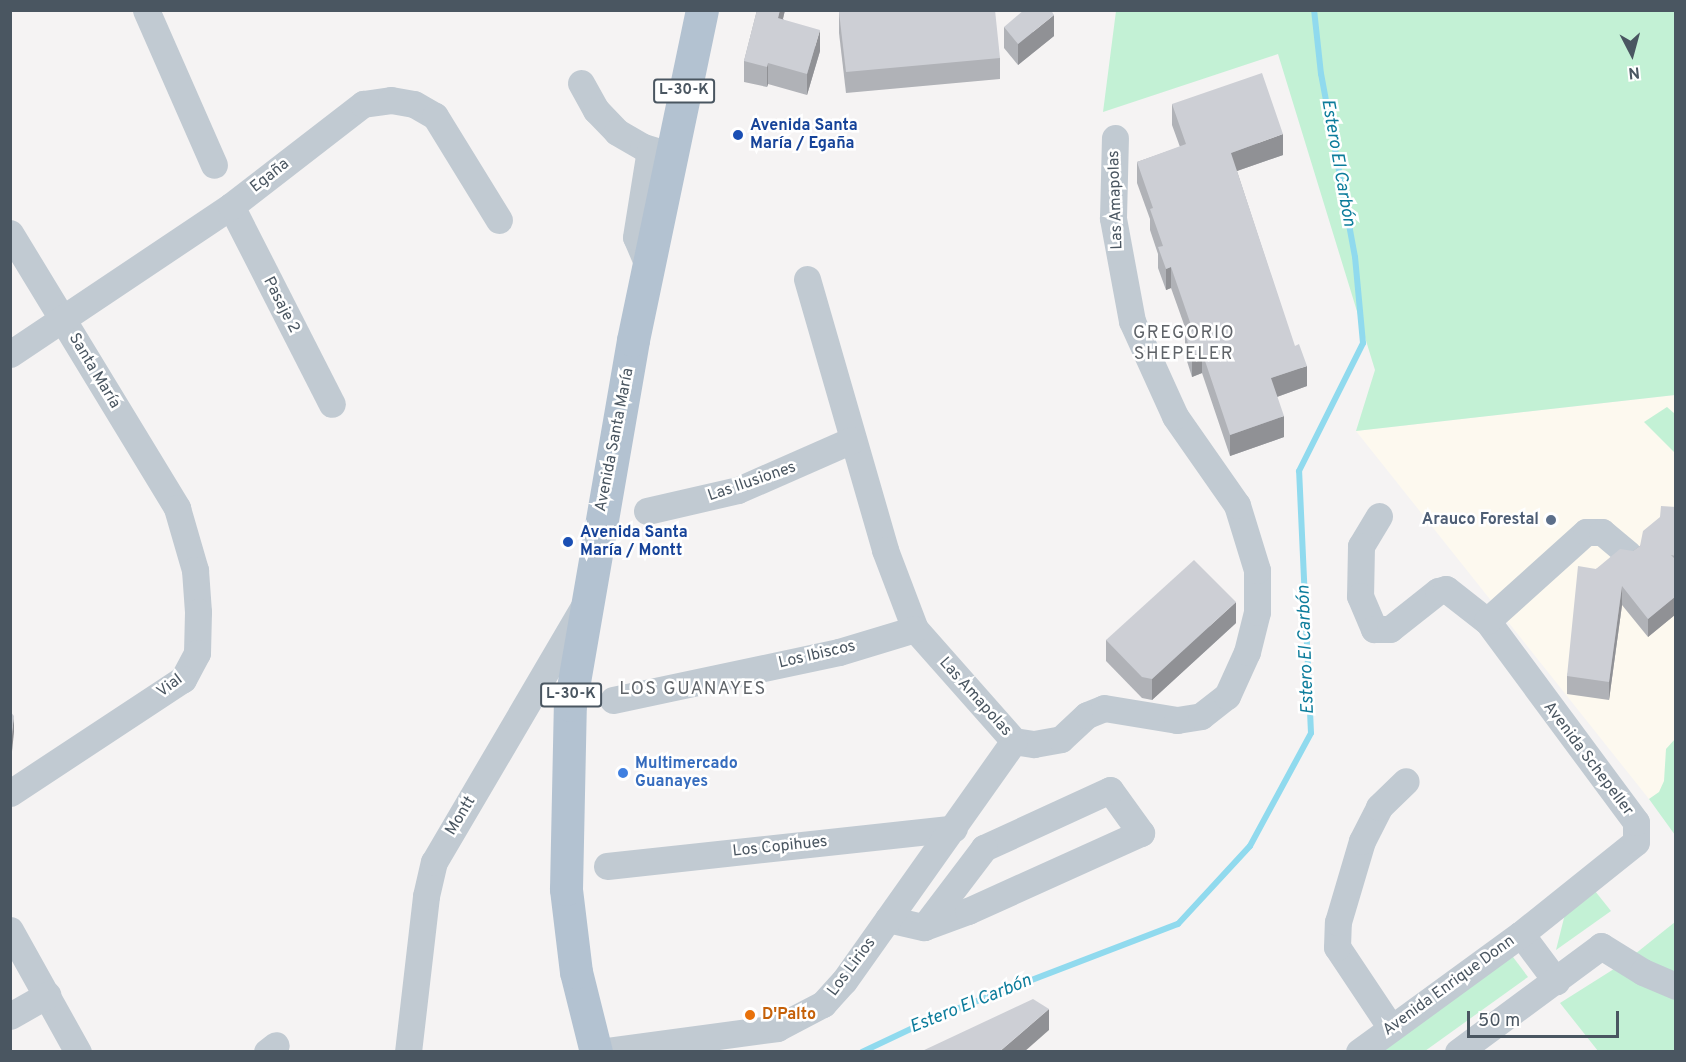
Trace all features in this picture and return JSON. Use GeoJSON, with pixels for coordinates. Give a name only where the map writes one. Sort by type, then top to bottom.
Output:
{"type":"FeatureCollection","features":[{"type":"Feature","properties":{"kind":"main road","name":"Avenida Santa María"},"geometry":{"type":"LineString","coordinates":[[598,1052],[574,961],[564,848],[570,705],[585,604],[648,265],[660,152],[699,16]]}},
{"type":"Feature","properties":{"kind":"street"},"geometry":{"type":"LineString","coordinates":[[154,14],[214,165]]}},
{"type":"Feature","properties":{"kind":"street"},"geometry":{"type":"LineString","coordinates":[[581,83],[606,121],[630,140],[660,152]]}},
{"type":"Feature","properties":{"kind":"street","name":"Egaña"},"geometry":{"type":"LineString","coordinates":[[10,354],[231,206],[363,104],[391,100],[414,104],[435,116],[499,220]]}},
{"type":"Feature","properties":{"kind":"street","name":"Las Amapolas"},"geometry":{"type":"LineString","coordinates":[[807,279],[885,550],[915,629],[1014,741],[1034,744],[1061,739],[1080,720],[1104,708],[1177,720],[1212,711],[1232,688],[1247,652],[1257,612],[1257,570],[1247,527],[1225,484],[1175,416],[1132,321],[1113,218],[1115,138]]}},
{"type":"Feature","properties":{"kind":"street","name":"Pasaje 2"},"geometry":{"type":"LineString","coordinates":[[231,206],[332,404]]}},
{"type":"Feature","properties":{"kind":"street","name":"Santa María"},"geometry":{"type":"LineString","coordinates":[[10,233],[177,508]]}},
{"type":"Feature","properties":{"kind":"street","name":"Las Ilusiones"},"geometry":{"type":"LineString","coordinates":[[647,511],[738,490],[852,440]]}},
{"type":"Feature","properties":{"kind":"street","name":"Vial"},"geometry":{"type":"LineString","coordinates":[[10,793],[176,685],[189,671],[198,643],[197,591],[190,549],[177,508]]}},
{"type":"Feature","properties":{"kind":"street"},"geometry":{"type":"LineString","coordinates":[[1379,516],[1361,546],[1360,596],[1374,629],[1390,629],[1438,591],[1446,589],[1487,621],[1586,532],[1602,532],[1628,554]]}},
{"type":"Feature","properties":{"kind":"street","name":"Montt"},"geometry":{"type":"LineString","coordinates":[[408,1052],[426,896],[434,862],[585,604]]}},
{"type":"Feature","properties":{"kind":"street","name":"Avenida Schepeller"},"geometry":{"type":"LineString","coordinates":[[1487,621],[1504,648],[1638,828],[1631,848],[1521,934]]}},
{"type":"Feature","properties":{"kind":"street","name":"Los Ibiscos"},"geometry":{"type":"LineString","coordinates":[[613,700],[839,652],[915,629]]}},
{"type":"Feature","properties":{"kind":"street","name":"Los Lirios"},"geometry":{"type":"LineString","coordinates":[[598,1052],[704,1046],[777,1028],[810,1014],[834,994],[1014,741]]}},
{"type":"Feature","properties":{"kind":"street"},"geometry":{"type":"LineString","coordinates":[[1391,1028],[1337,947],[1338,922],[1362,841],[1379,807],[1406,781]]}},
{"type":"Feature","properties":{"kind":"street"},"geometry":{"type":"LineString","coordinates":[[888,919],[924,927],[968,911],[1141,833],[1110,790],[984,848],[924,927]]}},
{"type":"Feature","properties":{"kind":"street","name":"Los Copihues"},"geometry":{"type":"LineString","coordinates":[[607,866],[954,828]]}},
{"type":"Feature","properties":{"kind":"street"},"geometry":{"type":"LineString","coordinates":[[10,930],[78,1052]]}},
{"type":"Feature","properties":{"kind":"street","name":"Avenida Enrique Donn"},"geometry":{"type":"LineString","coordinates":[[1359,1052],[1521,934],[1556,981]]}},
{"type":"Feature","properties":{"kind":"street"},"geometry":{"type":"LineString","coordinates":[[1458,1052],[1601,946],[1643,972],[1676,986]]}},
{"type":"Feature","properties":{"kind":"street"},"geometry":{"type":"LineString","coordinates":[[10,1016],[47,995]]}},
{"type":"Feature","properties":{"kind":"shaded area","name":"Arauco Forestal"},"geometry":{"type":"Polygon","coordinates":[[[1675,395],[1675,782],[1649,799],[1356,431],[1675,395]]]}},
{"type":"Feature","properties":{"kind":"green space"},"geometry":{"type":"Polygon","coordinates":[[[1116,11],[1675,11],[1675,395],[1356,431],[1375,370],[1278,54],[1103,112],[1116,11]]]}},
{"type":"Feature","properties":{"kind":"green space"},"geometry":{"type":"Polygon","coordinates":[[[1667,407],[1675,414],[1675,453],[1644,422],[1667,407]]]}},
{"type":"Feature","properties":{"kind":"green space"},"geometry":{"type":"Polygon","coordinates":[[[1675,739],[1675,835],[1649,799],[1659,792],[1664,781],[1666,749],[1675,739]]]}},
{"type":"Feature","properties":{"kind":"green space"},"geometry":{"type":"Polygon","coordinates":[[[1595,891],[1611,911],[1556,950],[1565,914],[1595,891]]]}},
{"type":"Feature","properties":{"kind":"green space"},"geometry":{"type":"Polygon","coordinates":[[[1675,922],[1675,1051],[1598,1051],[1560,1003],[1625,962],[1675,922]]]}},
{"type":"Feature","properties":{"kind":"green space"},"geometry":{"type":"Polygon","coordinates":[[[1510,953],[1528,977],[1425,1051],[1376,1052],[1510,953]]]}},
{"type":"Feature","properties":{"kind":"building"},"geometry":{"type":"Polygon","coordinates":[[[757,10],[780,10],[778,18],[820,30],[807,74],[768,63],[767,67],[744,61],[757,10]]]}},
{"type":"Feature","properties":{"kind":"building"},"geometry":{"type":"Polygon","coordinates":[[[995,10],[1000,58],[846,72],[839,12],[995,10]]]}},
{"type":"Feature","properties":{"kind":"building"},"geometry":{"type":"Polygon","coordinates":[[[1024,10],[1051,10],[1054,15],[1018,44],[1004,27],[1024,10]]]}},
{"type":"Feature","properties":{"kind":"building"},"geometry":{"type":"Polygon","coordinates":[[[1262,73],[1283,134],[1231,153],[1295,346],[1299,344],[1307,366],[1271,378],[1284,416],[1230,435],[1202,352],[1192,356],[1185,334],[1193,331],[1171,267],[1166,269],[1158,247],[1163,246],[1137,162],[1186,144],[1172,104],[1262,73]]]}},
{"type":"Feature","properties":{"kind":"building"},"geometry":{"type":"Polygon","coordinates":[[[1661,506],[1676,507],[1676,556],[1671,555],[1676,560],[1676,596],[1648,619],[1622,586],[1609,682],[1567,676],[1578,566],[1596,569],[1620,549],[1633,551],[1640,546],[1643,531],[1660,517],[1661,506]]]}},
{"type":"Feature","properties":{"kind":"building"},"geometry":{"type":"Polygon","coordinates":[[[1194,560],[1236,602],[1152,679],[1142,677],[1106,640],[1194,560]]]}},
{"type":"Feature","properties":{"kind":"building"},"geometry":{"type":"Polygon","coordinates":[[[10,711],[14,716],[10,746],[10,711]]]}},
{"type":"Feature","properties":{"kind":"building"},"geometry":{"type":"Polygon","coordinates":[[[1033,999],[1049,1009],[999,1052],[920,1052],[1033,999]]]}},
{"type":"Feature","properties":{"kind":"waterway","name":"Estero El Carbón"},"geometry":{"type":"LineString","coordinates":[[862,1052],[938,1016],[1178,924],[1250,846],[1311,733],[1299,471],[1363,343],[1355,257],[1321,74],[1314,10]]}},
{"type":"Feature","properties":{"kind":"place","name":"Avenida Santa María / Egaña"},"geometry":{"type":"Point","coordinates":[738,135]}},
{"type":"Feature","properties":{"kind":"place","name":"Arauco Forestal"},"geometry":{"type":"Point","coordinates":[1551,520]}},
{"type":"Feature","properties":{"kind":"place","name":"Avenida Santa María / Montt"},"geometry":{"type":"Point","coordinates":[568,542]}},
{"type":"Feature","properties":{"kind":"place","name":"Multimercado Guanayes"},"geometry":{"type":"Point","coordinates":[623,773]}},
{"type":"Feature","properties":{"kind":"place","name":"D'Palto"},"geometry":{"type":"Point","coordinates":[750,1015]}},
{"type":"Feature","properties":{"kind":"district","name":"GREGORIO SHEPELER"},"geometry":{"type":"Point","coordinates":[1184,345]}},
{"type":"Feature","properties":{"kind":"district","name":"LOS GUANAYES"},"geometry":{"type":"Point","coordinates":[693,690]}}]}
